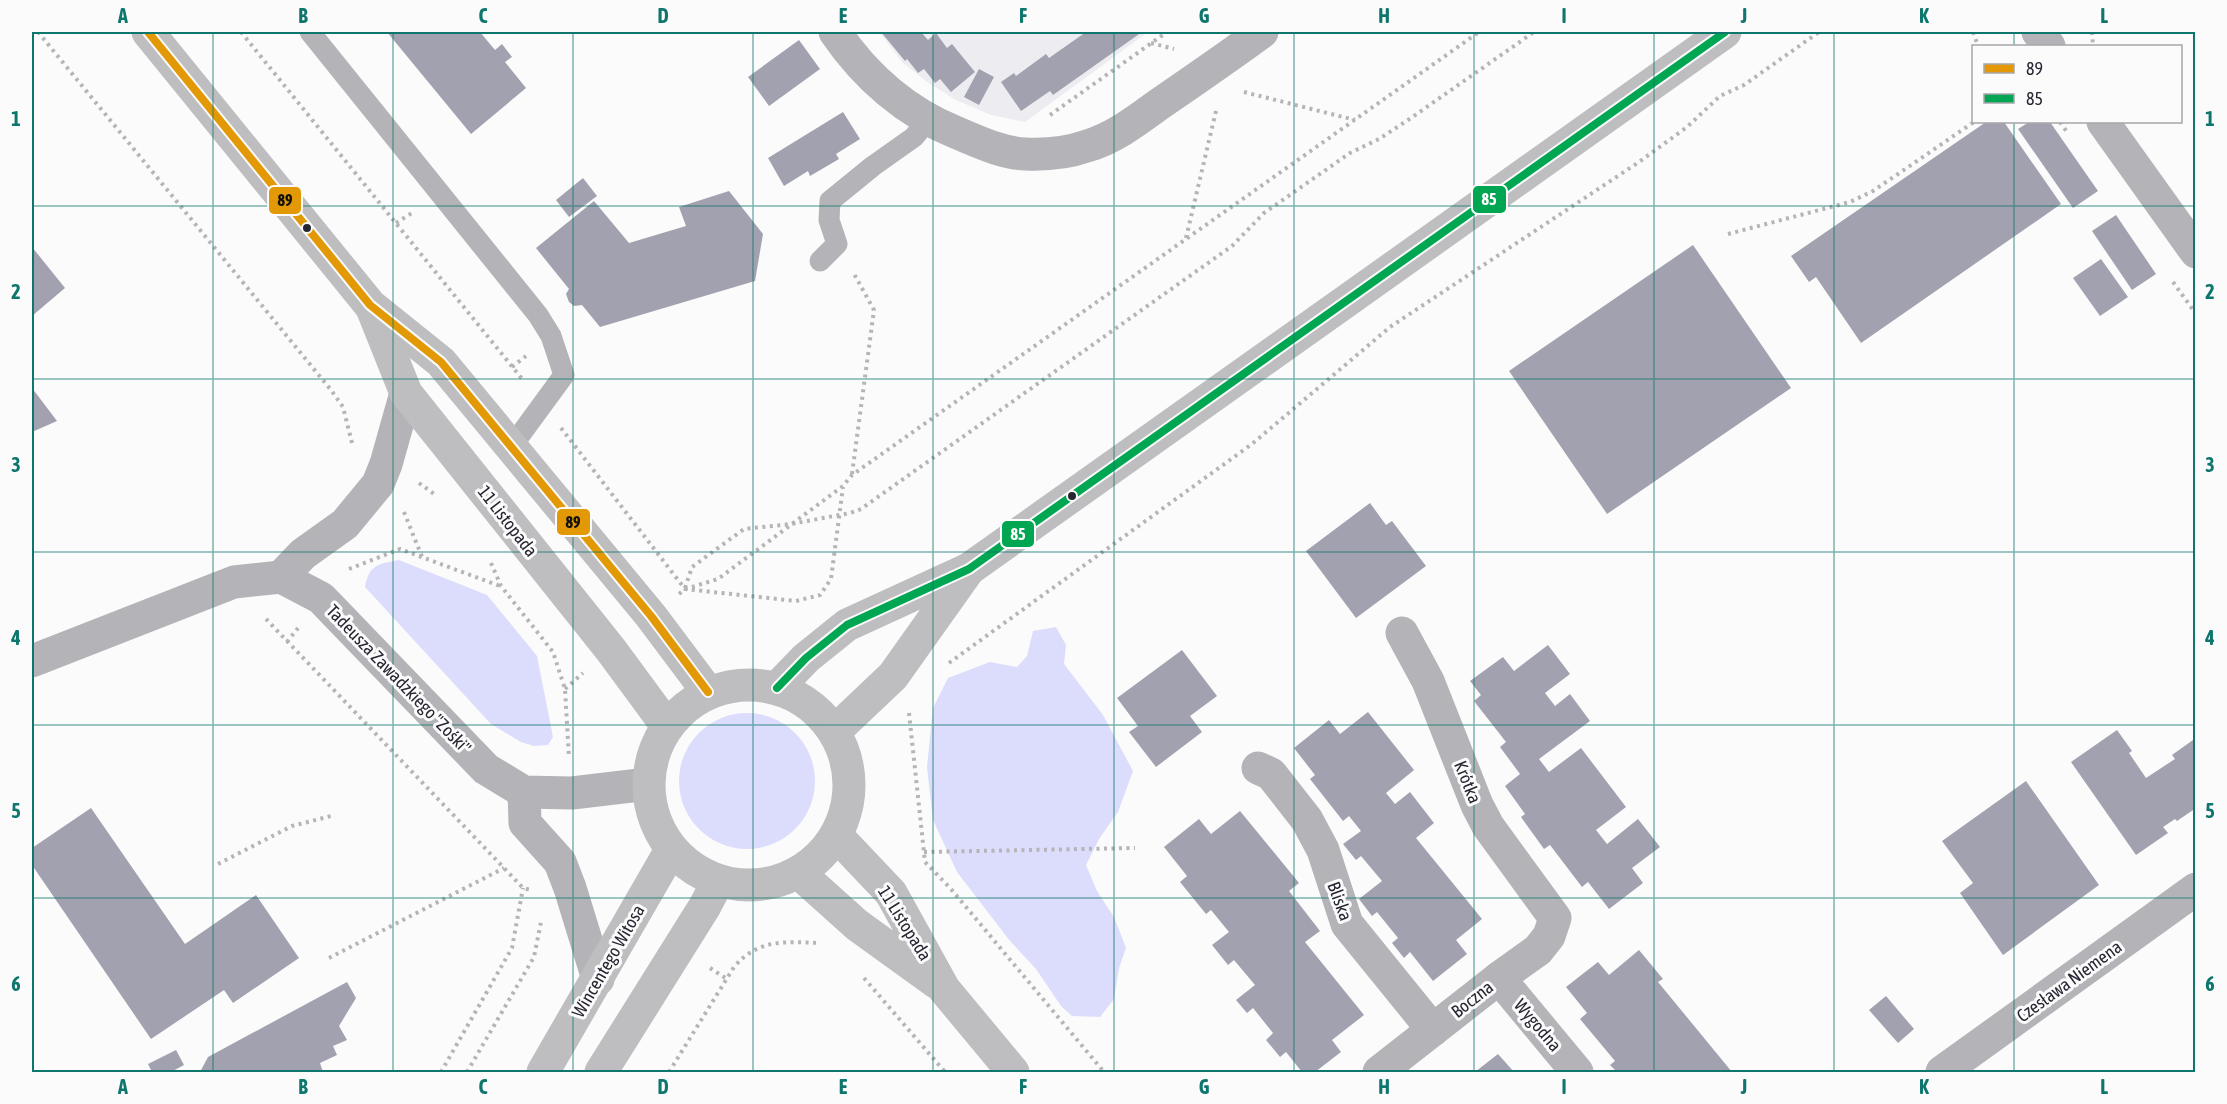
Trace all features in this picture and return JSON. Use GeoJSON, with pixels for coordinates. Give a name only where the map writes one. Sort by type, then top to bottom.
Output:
{"type":"FeatureCollection","features":[{"type":"Feature","properties":{"kind":"main road","name":"11 Listopada"},"geometry":{"type":"LineString","coordinates":[[147,32],[370,305],[441,362],[651,616],[708,692]]}},
{"type":"Feature","properties":{"kind":"main road"},"geometry":{"type":"LineString","coordinates":[[777,688],[806,658],[847,625],[969,569],[1725,32]]}},
{"type":"Feature","properties":{"kind":"main road","name":"11 Listopada"},"geometry":{"type":"LineString","coordinates":[[370,305],[406,393],[611,650],[667,726]]}},
{"type":"Feature","properties":{"kind":"main road"},"geometry":{"type":"LineString","coordinates":[[835,731],[892,676],[969,569]]}},
{"type":"Feature","properties":{"kind":"main road"},"geometry":{"type":"LineString","coordinates":[[742,684],[777,688],[810,704],[835,731],[846,756],[850,783],[847,810],[837,836],[820,856],[799,873],[773,883],[746,886],[718,881],[693,868],[671,850],[654,819],[648,783],[653,753],[667,726],[685,706],[708,692],[742,684]]}},
{"type":"Feature","properties":{"kind":"main road","name":"11 Listopada"},"geometry":{"type":"LineString","coordinates":[[837,836],[891,893],[944,989],[1013,1072]]}},
{"type":"Feature","properties":{"kind":"main road","name":"Wincentego Witosa"},"geometry":{"type":"LineString","coordinates":[[543,1072],[671,850]]}},
{"type":"Feature","properties":{"kind":"main road","name":"11 Listopada"},"geometry":{"type":"LineString","coordinates":[[799,873],[857,925],[944,989]]}},
{"type":"Feature","properties":{"kind":"main road"},"geometry":{"type":"LineString","coordinates":[[601,1072],[705,906],[718,881]]}},
{"type":"Feature","properties":{"kind":"street"},"geometry":{"type":"LineString","coordinates":[[835,32],[848,51],[870,75],[900,102],[936,124],[985,145],[1022,154],[1058,154],[1089,146],[1121,131],[1262,32]]}},
{"type":"Feature","properties":{"kind":"street"},"geometry":{"type":"LineString","coordinates":[[2038,32],[2048,45]]}},
{"type":"Feature","properties":{"kind":"street"},"geometry":{"type":"LineString","coordinates":[[2104,123],[2196,252]]}},
{"type":"Feature","properties":{"kind":"street"},"geometry":{"type":"LineString","coordinates":[[32,661],[234,582],[281,577],[303,554],[345,524],[378,484],[406,393]]}},
{"type":"Feature","properties":{"kind":"street","name":"Tadeusza Zawadzkiego \"Zośki\""},"geometry":{"type":"LineString","coordinates":[[281,577],[321,598],[486,769],[524,792],[572,793],[648,783]]}},
{"type":"Feature","properties":{"kind":"street","name":"Krótka"},"geometry":{"type":"LineString","coordinates":[[1402,633],[1428,681],[1477,805],[1488,826],[1555,918]]}},
{"type":"Feature","properties":{"kind":"street","name":"Bliska"},"geometry":{"type":"LineString","coordinates":[[1258,768],[1270,774],[1306,820],[1323,850],[1347,924],[1433,1030]]}},
{"type":"Feature","properties":{"kind":"street"},"geometry":{"type":"LineString","coordinates":[[524,792],[525,823],[560,862],[598,979]]}},
{"type":"Feature","properties":{"kind":"street","name":"Czesława Niemena"},"geometry":{"type":"LineString","coordinates":[[1942,1072],[2196,890]]}},
{"type":"Feature","properties":{"kind":"street","name":"Boczna"},"geometry":{"type":"LineString","coordinates":[[1378,1072],[1498,978],[1538,950],[1549,936],[1555,918]]}},
{"type":"Feature","properties":{"kind":"street","name":"Wygodna"},"geometry":{"type":"LineString","coordinates":[[1498,978],[1577,1072]]}},
{"type":"Feature","properties":{"kind":"lane"},"geometry":{"type":"LineString","coordinates":[[310,32],[538,315],[551,336],[564,375],[512,446]]}},
{"type":"Feature","properties":{"kind":"lane"},"geometry":{"type":"LineString","coordinates":[[820,261],[837,244],[829,220],[830,201],[914,137],[929,119]]}},
{"type":"Feature","properties":{"kind":"path"},"geometry":{"type":"LineString","coordinates":[[38,32],[337,398],[343,406],[353,450],[386,464],[435,493],[442,502]]}},
{"type":"Feature","properties":{"kind":"path"},"geometry":{"type":"LineString","coordinates":[[1049,116],[1167,32]]}},
{"type":"Feature","properties":{"kind":"path"},"geometry":{"type":"LineString","coordinates":[[1479,32],[852,475],[843,486],[792,524],[718,579],[685,589],[692,567],[744,529],[792,524],[861,509],[1232,246],[1264,213],[1350,153],[1379,139],[1411,118],[1534,32]]}},
{"type":"Feature","properties":{"kind":"path"},"geometry":{"type":"LineString","coordinates":[[942,669],[1252,444],[1389,327],[1639,162],[1687,127],[1720,96],[1744,85],[1819,32]]}},
{"type":"Feature","properties":{"kind":"path"},"geometry":{"type":"LineString","coordinates":[[1233,89],[1354,120]]}},
{"type":"Feature","properties":{"kind":"path"},"geometry":{"type":"LineString","coordinates":[[1186,239],[1217,108]]}},
{"type":"Feature","properties":{"kind":"path"},"geometry":{"type":"LineString","coordinates":[[1728,234],[1850,202],[1873,191],[1973,123]]}},
{"type":"Feature","properties":{"kind":"path"},"geometry":{"type":"LineString","coordinates":[[837,244],[874,310],[852,475]]}},
{"type":"Feature","properties":{"kind":"path"},"geometry":{"type":"LineString","coordinates":[[287,642],[341,572],[400,549],[501,586]]}},
{"type":"Feature","properties":{"kind":"path"},"geometry":{"type":"LineString","coordinates":[[485,555],[492,564],[501,586],[553,652]]}},
{"type":"Feature","properties":{"kind":"path"},"geometry":{"type":"LineString","coordinates":[[266,620],[523,888],[538,892]]}},
{"type":"Feature","properties":{"kind":"path"},"geometry":{"type":"LineString","coordinates":[[908,709],[925,861],[1104,1072]]}},
{"type":"Feature","properties":{"kind":"path"},"geometry":{"type":"LineString","coordinates":[[218,864],[292,826],[335,815]]}},
{"type":"Feature","properties":{"kind":"path"},"geometry":{"type":"LineString","coordinates":[[924,852],[1135,848]]}},
{"type":"Feature","properties":{"kind":"path"},"geometry":{"type":"LineString","coordinates":[[328,958],[504,868]]}},
{"type":"Feature","properties":{"kind":"path"},"geometry":{"type":"LineString","coordinates":[[441,1072],[512,948],[523,888]]}},
{"type":"Feature","properties":{"kind":"path"},"geometry":{"type":"LineString","coordinates":[[467,1072],[534,957],[542,916]]}},
{"type":"Feature","properties":{"kind":"path"},"geometry":{"type":"LineString","coordinates":[[669,1072],[734,967],[742,958],[751,951],[771,943],[829,944]]}},
{"type":"Feature","properties":{"kind":"path"},"geometry":{"type":"LineString","coordinates":[[861,975],[945,1072]]}},
{"type":"Feature","properties":{"kind":"shaded area"},"geometry":{"type":"Polygon","coordinates":[[[879,32],[1148,32],[1025,122],[991,115],[956,100],[927,82],[903,63],[879,32]]]}},
{"type":"Feature","properties":{"kind":"shaded area"},"geometry":{"type":"Polygon","coordinates":[[[399,560],[487,595],[537,656],[553,737],[548,745],[534,746],[521,742],[491,724],[365,587],[372,570],[385,563],[399,560]]]}},
{"type":"Feature","properties":{"kind":"shaded area"},"geometry":{"type":"Polygon","coordinates":[[[1056,627],[1066,645],[1064,664],[1103,715],[1133,771],[1118,812],[1099,839],[1086,865],[1097,891],[1114,917],[1126,948],[1119,968],[1114,999],[1100,1017],[1072,1016],[1061,1006],[1036,969],[1010,941],[957,872],[933,820],[927,767],[933,708],[948,678],[990,662],[1017,667],[1027,656],[1033,631],[1056,627]]]}},
{"type":"Feature","properties":{"kind":"shaded area"},"geometry":{"type":"Polygon","coordinates":[[[747,713],[773,718],[785,724],[795,733],[804,743],[810,755],[815,781],[810,807],[804,819],[795,829],[785,838],[773,844],[747,849],[721,844],[709,838],[699,829],[690,819],[684,807],[679,781],[684,755],[690,743],[699,733],[709,724],[721,718],[747,713]]]}},
{"type":"Feature","properties":{"kind":"building"},"geometry":{"type":"Polygon","coordinates":[[[387,32],[480,32],[495,50],[502,44],[512,57],[505,62],[526,88],[471,134],[387,32]]]}},
{"type":"Feature","properties":{"kind":"building"},"geometry":{"type":"Polygon","coordinates":[[[881,32],[921,32],[928,40],[936,33],[947,48],[952,44],[975,72],[951,92],[940,79],[935,83],[924,69],[918,73],[881,32]]]}},
{"type":"Feature","properties":{"kind":"building"},"geometry":{"type":"Polygon","coordinates":[[[1086,32],[1142,32],[1053,95],[1050,91],[1021,111],[1001,82],[1014,73],[1016,76],[1046,54],[1049,58],[1086,32]]]}},
{"type":"Feature","properties":{"kind":"building"},"geometry":{"type":"Polygon","coordinates":[[[799,40],[820,69],[769,106],[748,77],[799,40]]]}},
{"type":"Feature","properties":{"kind":"building"},"geometry":{"type":"Polygon","coordinates":[[[979,69],[994,77],[979,105],[964,97],[979,69]]]}},
{"type":"Feature","properties":{"kind":"building"},"geometry":{"type":"Polygon","coordinates":[[[843,112],[860,139],[836,154],[839,159],[810,176],[808,171],[784,186],[768,158],[843,112]]]}},
{"type":"Feature","properties":{"kind":"building"},"geometry":{"type":"Polygon","coordinates":[[[1985,123],[2005,123],[2061,204],[1861,343],[1816,277],[1809,282],[1791,256],[1985,123]]]}},
{"type":"Feature","properties":{"kind":"building"},"geometry":{"type":"Polygon","coordinates":[[[2027,123],[2051,123],[2098,191],[2073,208],[2018,129],[2027,123]]]}},
{"type":"Feature","properties":{"kind":"building"},"geometry":{"type":"Polygon","coordinates":[[[583,178],[597,196],[569,217],[556,200],[583,178]]]}},
{"type":"Feature","properties":{"kind":"building"},"geometry":{"type":"Polygon","coordinates":[[[729,191],[763,234],[755,281],[600,327],[582,305],[574,306],[569,302],[566,294],[569,289],[536,248],[594,201],[629,243],[686,226],[679,207],[729,191]]]}},
{"type":"Feature","properties":{"kind":"building"},"geometry":{"type":"Polygon","coordinates":[[[2116,215],[2156,274],[2132,290],[2092,231],[2116,215]]]}},
{"type":"Feature","properties":{"kind":"building"},"geometry":{"type":"Polygon","coordinates":[[[1693,245],[1791,388],[1607,514],[1509,371],[1693,245]]]}},
{"type":"Feature","properties":{"kind":"building"},"geometry":{"type":"Polygon","coordinates":[[[32,247],[65,288],[32,316],[32,247]]]}},
{"type":"Feature","properties":{"kind":"building"},"geometry":{"type":"Polygon","coordinates":[[[2101,259],[2128,297],[2100,316],[2073,278],[2101,259]]]}},
{"type":"Feature","properties":{"kind":"building"},"geometry":{"type":"Polygon","coordinates":[[[32,388],[57,421],[32,432],[32,388]]]}},
{"type":"Feature","properties":{"kind":"building"},"geometry":{"type":"Polygon","coordinates":[[[1370,503],[1386,525],[1392,521],[1426,566],[1356,618],[1306,551],[1370,503]]]}},
{"type":"Feature","properties":{"kind":"building"},"geometry":{"type":"Polygon","coordinates":[[[1548,645],[1570,674],[1545,693],[1555,706],[1570,694],[1590,721],[1539,759],[1549,772],[1581,748],[1626,807],[1596,830],[1607,844],[1638,819],[1660,847],[1632,868],[1643,883],[1609,909],[1588,882],[1582,887],[1550,845],[1544,849],[1521,817],[1525,814],[1505,786],[1520,774],[1500,747],[1506,742],[1474,701],[1481,695],[1470,681],[1503,657],[1514,671],[1548,645]]]}},
{"type":"Feature","properties":{"kind":"building"},"geometry":{"type":"Polygon","coordinates":[[[1182,650],[1217,696],[1190,716],[1202,732],[1156,767],[1129,732],[1138,726],[1117,698],[1182,650]]]}},
{"type":"Feature","properties":{"kind":"building"},"geometry":{"type":"Polygon","coordinates":[[[1368,712],[1414,770],[1386,793],[1395,804],[1410,792],[1434,823],[1416,838],[1482,919],[1456,940],[1467,954],[1433,981],[1410,952],[1404,958],[1392,943],[1398,938],[1377,912],[1372,916],[1359,899],[1382,881],[1361,856],[1356,860],[1343,844],[1361,831],[1349,816],[1343,821],[1310,779],[1315,775],[1294,748],[1329,720],[1340,734],[1368,712]]]}},
{"type":"Feature","properties":{"kind":"building"},"geometry":{"type":"Polygon","coordinates":[[[2117,730],[2132,751],[2129,753],[2146,778],[2175,759],[2172,755],[2193,740],[2196,744],[2196,808],[2163,827],[2168,833],[2136,855],[2071,762],[2117,730]]]}},
{"type":"Feature","properties":{"kind":"building"},"geometry":{"type":"Polygon","coordinates":[[[2026,781],[2099,885],[2003,955],[1960,893],[1973,883],[1942,841],[2026,781]]]}},
{"type":"Feature","properties":{"kind":"building"},"geometry":{"type":"Polygon","coordinates":[[[91,808],[185,944],[256,895],[299,958],[233,1003],[224,990],[151,1039],[32,865],[32,848],[91,808]]]}},
{"type":"Feature","properties":{"kind":"building"},"geometry":{"type":"Polygon","coordinates":[[[1240,811],[1299,883],[1289,891],[1320,931],[1305,942],[1364,1015],[1332,1040],[1341,1052],[1315,1072],[1302,1072],[1286,1052],[1280,1057],[1266,1040],[1273,1033],[1253,1008],[1247,1013],[1236,1000],[1255,985],[1234,960],[1228,965],[1212,945],[1229,932],[1211,910],[1206,914],[1180,882],[1187,876],[1164,847],[1199,819],[1211,834],[1240,811]]]}},
{"type":"Feature","properties":{"kind":"building"},"geometry":{"type":"Polygon","coordinates":[[[1639,950],[1663,979],[1658,982],[1732,1072],[1617,1072],[1610,1065],[1615,1061],[1580,1019],[1587,1013],[1566,987],[1598,962],[1609,975],[1639,950]]]}},
{"type":"Feature","properties":{"kind":"building"},"geometry":{"type":"Polygon","coordinates":[[[347,982],[356,998],[339,1026],[347,1040],[333,1046],[337,1055],[320,1063],[323,1072],[200,1072],[208,1057],[347,982]]]}},
{"type":"Feature","properties":{"kind":"building"},"geometry":{"type":"Polygon","coordinates":[[[1886,996],[1914,1029],[1898,1043],[1869,1010],[1886,996]]]}},
{"type":"Feature","properties":{"kind":"building"},"geometry":{"type":"Polygon","coordinates":[[[176,1050],[184,1065],[171,1072],[152,1072],[148,1064],[176,1050]]]}},
{"type":"Feature","properties":{"kind":"building"},"geometry":{"type":"Polygon","coordinates":[[[1498,1054],[1514,1072],[1475,1072],[1498,1054]]]}},
{"type":"Feature","properties":{"kind":"transit line","name":"89"},"geometry":{"type":"LineString","coordinates":[[148,32],[370,305],[441,362],[651,616],[708,692]]}},
{"type":"Feature","properties":{"kind":"transit line","name":"85"},"geometry":{"type":"LineString","coordinates":[[777,688],[806,658],[847,625],[969,569],[1725,32]]}}]}
